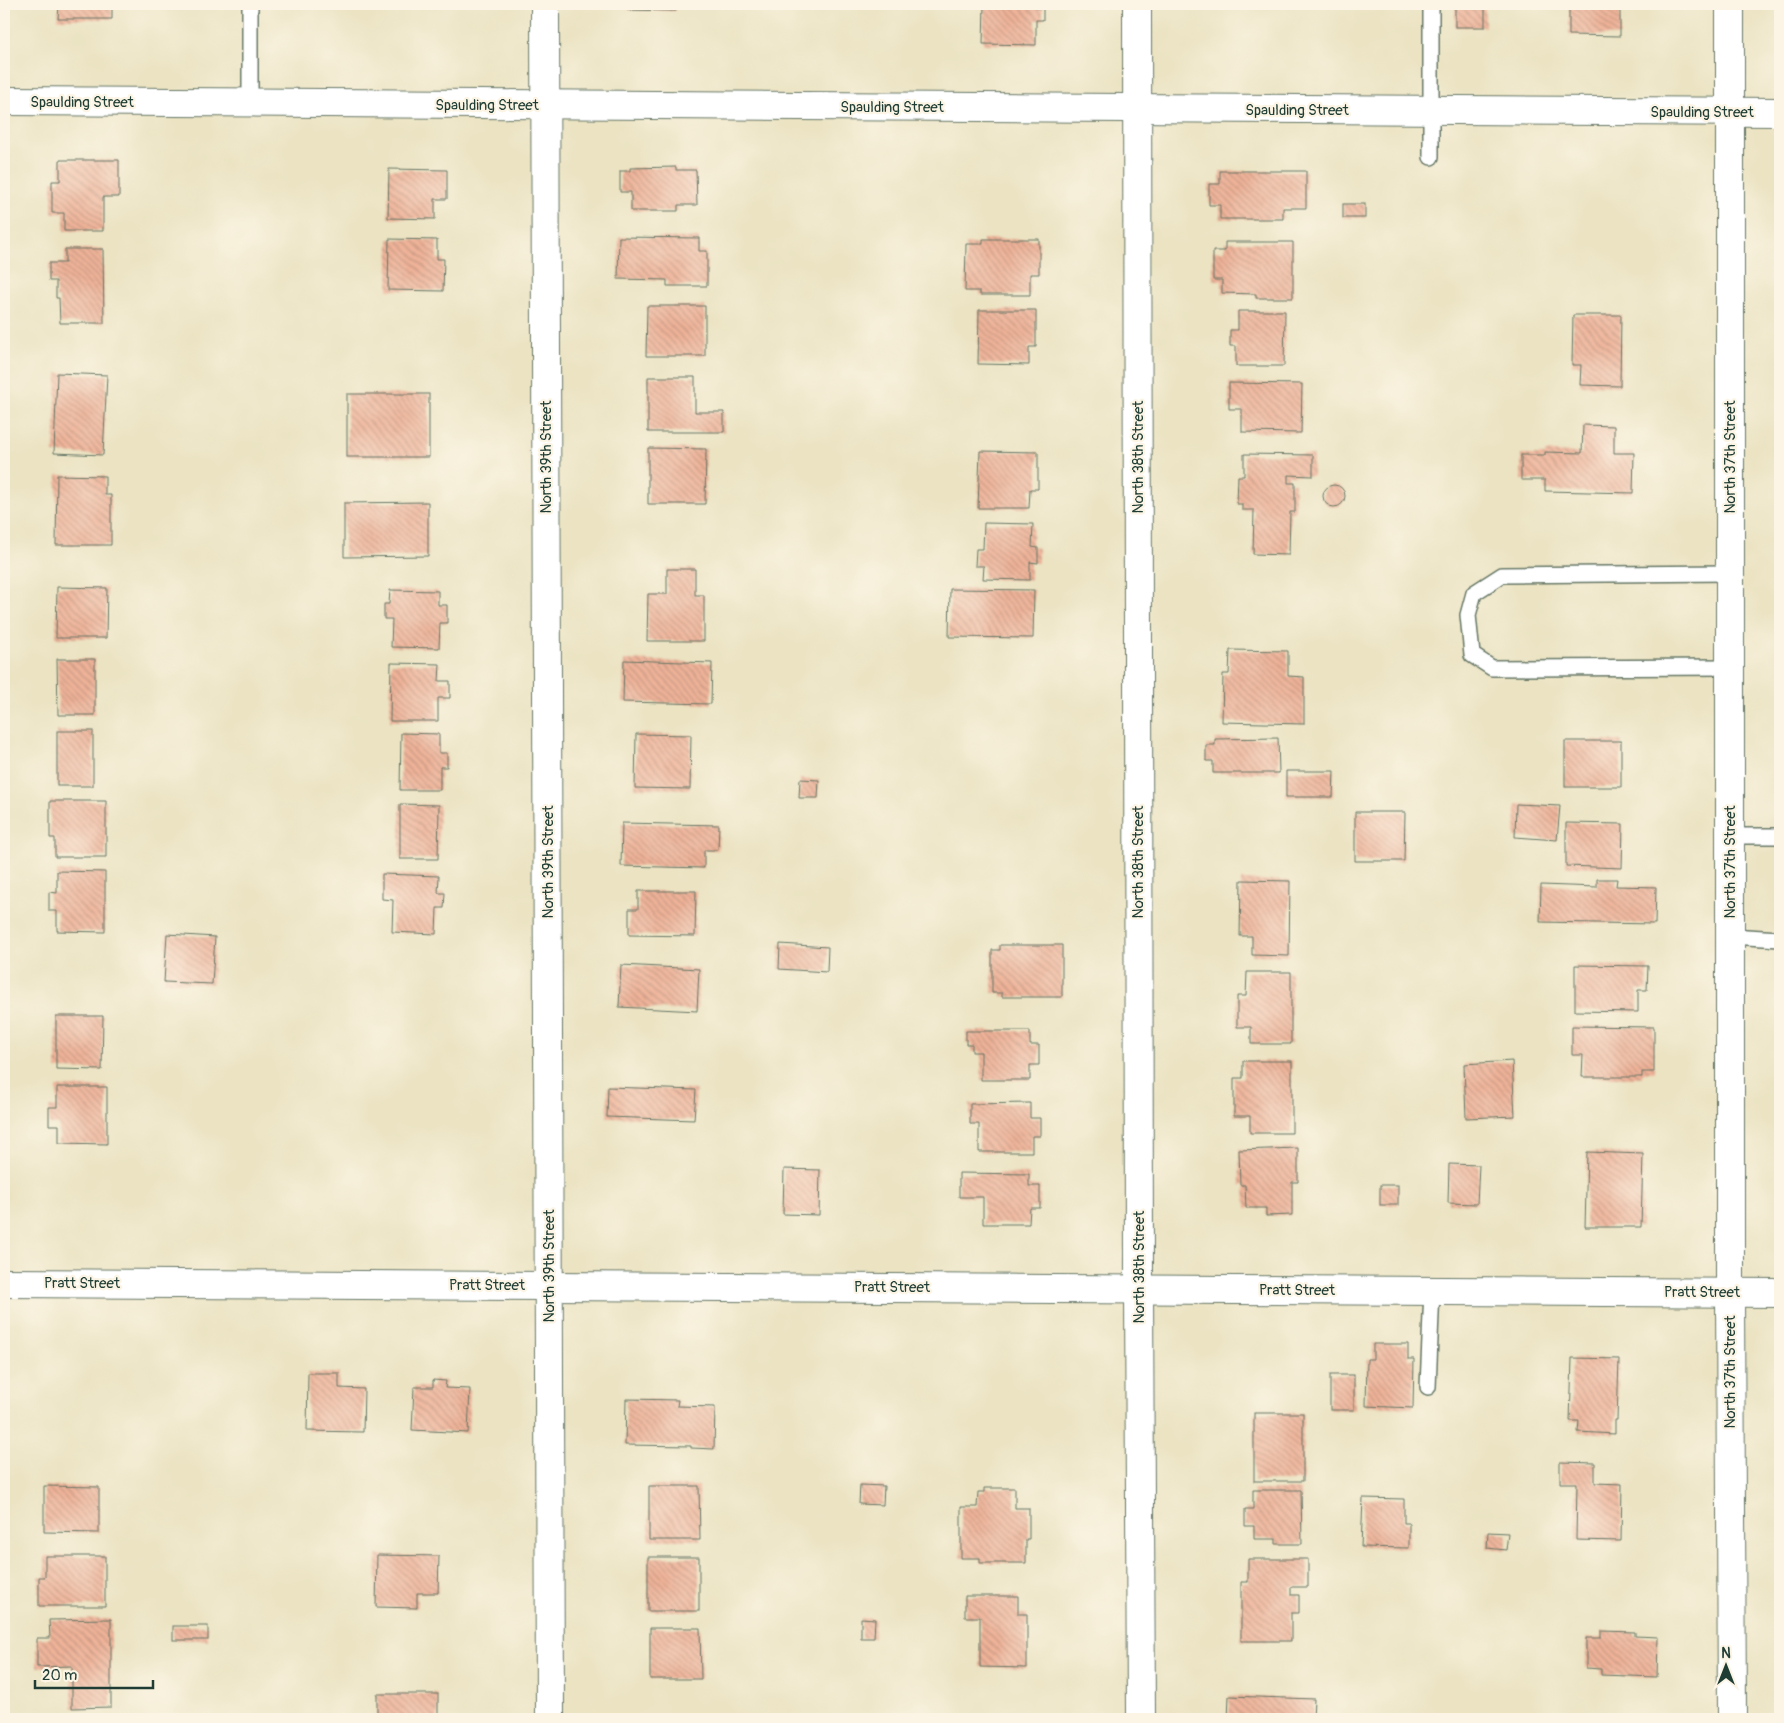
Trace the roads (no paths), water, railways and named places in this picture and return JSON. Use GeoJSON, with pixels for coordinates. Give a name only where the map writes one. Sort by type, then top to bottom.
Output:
{"type":"FeatureCollection","features":[{"type":"Feature","properties":{"kind":"street","name":"North 39th Street"},"geometry":{"type":"LineString","coordinates":[[545,4],[550,1719]]}},
{"type":"Feature","properties":{"kind":"street","name":"North 38th Street"},"geometry":{"type":"LineString","coordinates":[[1137,4],[1141,1719]]}},
{"type":"Feature","properties":{"kind":"street","name":"North 37th Street"},"geometry":{"type":"LineString","coordinates":[[1730,4],[1730,1292],[1732,1719]]}},
{"type":"Feature","properties":{"kind":"street","name":"Spaulding Street"},"geometry":{"type":"LineString","coordinates":[[4,101],[1780,112]]}},
{"type":"Feature","properties":{"kind":"street","name":"Pratt Street"},"geometry":{"type":"LineString","coordinates":[[4,1283],[1780,1293]]}},
{"type":"Feature","properties":{"kind":"lane"},"geometry":{"type":"LineString","coordinates":[[250,4],[250,103]]}},
{"type":"Feature","properties":{"kind":"lane"},"geometry":{"type":"LineString","coordinates":[[1430,157],[1431,4]]}},
{"type":"Feature","properties":{"kind":"lane"},"geometry":{"type":"LineString","coordinates":[[1730,573],[1502,575],[1474,593],[1468,615],[1472,655],[1492,668],[1730,667]]}},
{"type":"Feature","properties":{"kind":"lane"},"geometry":{"type":"LineString","coordinates":[[1730,836],[1780,836]]}},
{"type":"Feature","properties":{"kind":"lane"},"geometry":{"type":"LineString","coordinates":[[1730,936],[1780,938]]}},
{"type":"Feature","properties":{"kind":"lane"},"geometry":{"type":"LineString","coordinates":[[1428,1387],[1432,1290]]}}]}
